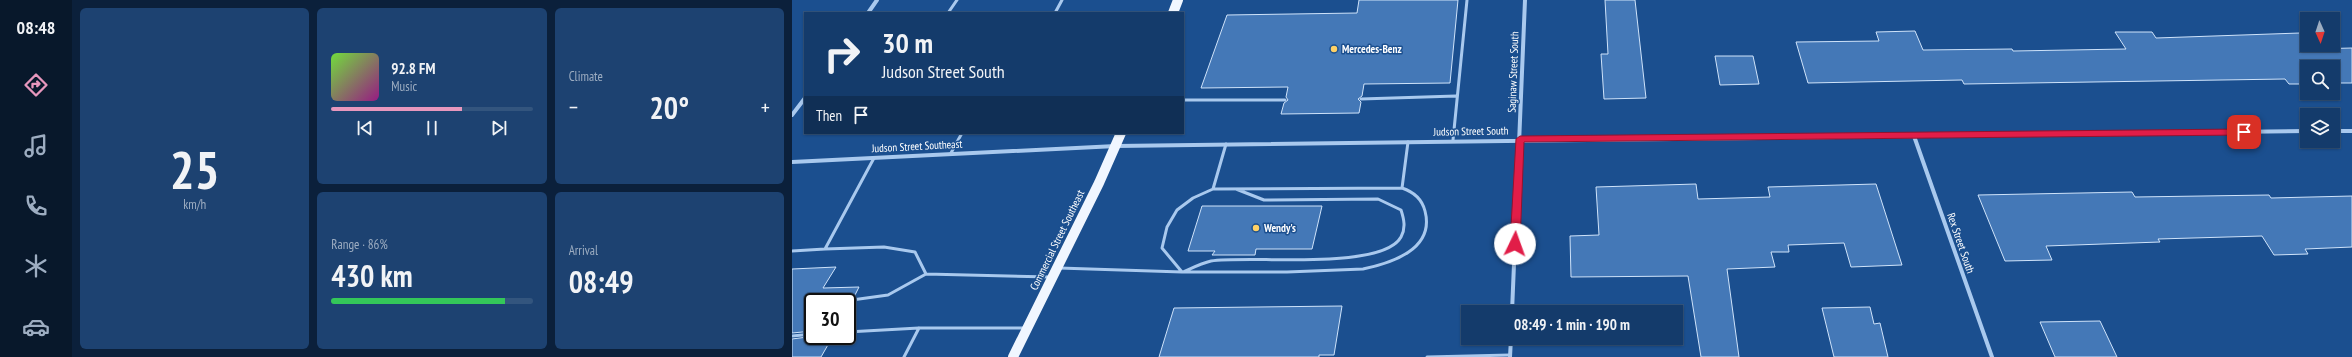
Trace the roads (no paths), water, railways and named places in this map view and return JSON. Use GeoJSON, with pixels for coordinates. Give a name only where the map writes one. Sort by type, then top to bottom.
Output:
{"type":"FeatureCollection","features":[{"type":"Feature","properties":{"kind":"main road"},"geometry":{"type":"LineString","coordinates":[[1173,12],[1178,0]]}},
{"type":"Feature","properties":{"kind":"main road","name":"Commercial Street Southeast"},"geometry":{"type":"LineString","coordinates":[[1014,357],[1121,134]]}},
{"type":"Feature","properties":{"kind":"street"},"geometry":{"type":"LineString","coordinates":[[869,12],[877,0]]}},
{"type":"Feature","properties":{"kind":"street","name":"Saginaw Street South"},"geometry":{"type":"LineString","coordinates":[[1512,305],[1520,139],[1524,0]]}},
{"type":"Feature","properties":{"kind":"street"},"geometry":{"type":"LineString","coordinates":[[792,115],[804,99]]}},
{"type":"Feature","properties":{"kind":"street"},"geometry":{"type":"LineString","coordinates":[[2340,131],[2352,130]]}},
{"type":"Feature","properties":{"kind":"street","name":"Judson Street South"},"geometry":{"type":"LineString","coordinates":[[1116,146],[1520,139],[2300,131]]}},
{"type":"Feature","properties":{"kind":"street","name":"Rex Street South"},"geometry":{"type":"LineString","coordinates":[[1914,136],[1992,357]]}},
{"type":"Feature","properties":{"kind":"street","name":"Judson Street Southeast"},"geometry":{"type":"LineString","coordinates":[[792,162],[1116,146]]}},
{"type":"Feature","properties":{"kind":"street"},"geometry":{"type":"LineString","coordinates":[[1510,356],[1511,345]]}},
{"type":"Feature","properties":{"kind":"lane"},"geometry":{"type":"LineString","coordinates":[[949,12],[957,0]]}},
{"type":"Feature","properties":{"kind":"lane"},"geometry":{"type":"LineString","coordinates":[[1056,12],[1062,0]]}},
{"type":"Feature","properties":{"kind":"lane"},"geometry":{"type":"LineString","coordinates":[[1453,140],[1466,0]]}},
{"type":"Feature","properties":{"kind":"lane"},"geometry":{"type":"LineString","coordinates":[[1361,99],[1456,96]]}},
{"type":"Feature","properties":{"kind":"lane"},"geometry":{"type":"LineString","coordinates":[[1184,100],[1285,100]]}},
{"type":"Feature","properties":{"kind":"lane"},"geometry":{"type":"LineString","coordinates":[[951,153],[961,134]]}},
{"type":"Feature","properties":{"kind":"lane"},"geometry":{"type":"LineString","coordinates":[[1402,188],[1408,141]]}},
{"type":"Feature","properties":{"kind":"lane"},"geometry":{"type":"LineString","coordinates":[[1213,189],[1226,144]]}},
{"type":"Feature","properties":{"kind":"lane"},"geometry":{"type":"LineString","coordinates":[[825,250],[875,157]]}},
{"type":"Feature","properties":{"kind":"lane"},"geometry":{"type":"LineString","coordinates":[[856,299],[888,295],[926,274],[1343,271],[1380,266],[1412,250],[1423,240],[1427,229],[1427,215],[1422,203],[1411,190],[1402,188],[1213,189],[1188,199],[1172,217],[1164,232],[1162,248],[1182,272]]}},
{"type":"Feature","properties":{"kind":"lane"},"geometry":{"type":"LineString","coordinates":[[1182,272],[1211,261],[1360,257],[1379,253],[1393,246],[1399,242],[1404,234],[1404,218],[1401,210],[1378,199],[1264,200],[1236,189]]}},
{"type":"Feature","properties":{"kind":"lane"},"geometry":{"type":"LineString","coordinates":[[792,251],[884,247],[915,252],[926,274]]}},
{"type":"Feature","properties":{"kind":"lane"},"geometry":{"type":"LineString","coordinates":[[856,332],[919,328],[1027,328]]}},
{"type":"Feature","properties":{"kind":"lane"},"geometry":{"type":"LineString","coordinates":[[904,357],[919,328]]}},
{"type":"Feature","properties":{"kind":"lane"},"geometry":{"type":"LineString","coordinates":[[792,336],[804,335]]}},
{"type":"Feature","properties":{"kind":"lane"},"geometry":{"type":"LineString","coordinates":[[1427,357],[1510,356]]}},
{"type":"Feature","properties":{"kind":"place","name":"Mercedes-Benz"},"geometry":{"type":"Point","coordinates":[1334,49]}},
{"type":"Feature","properties":{"kind":"place","name":"Wendy's"},"geometry":{"type":"Point","coordinates":[1256,228]}}]}
